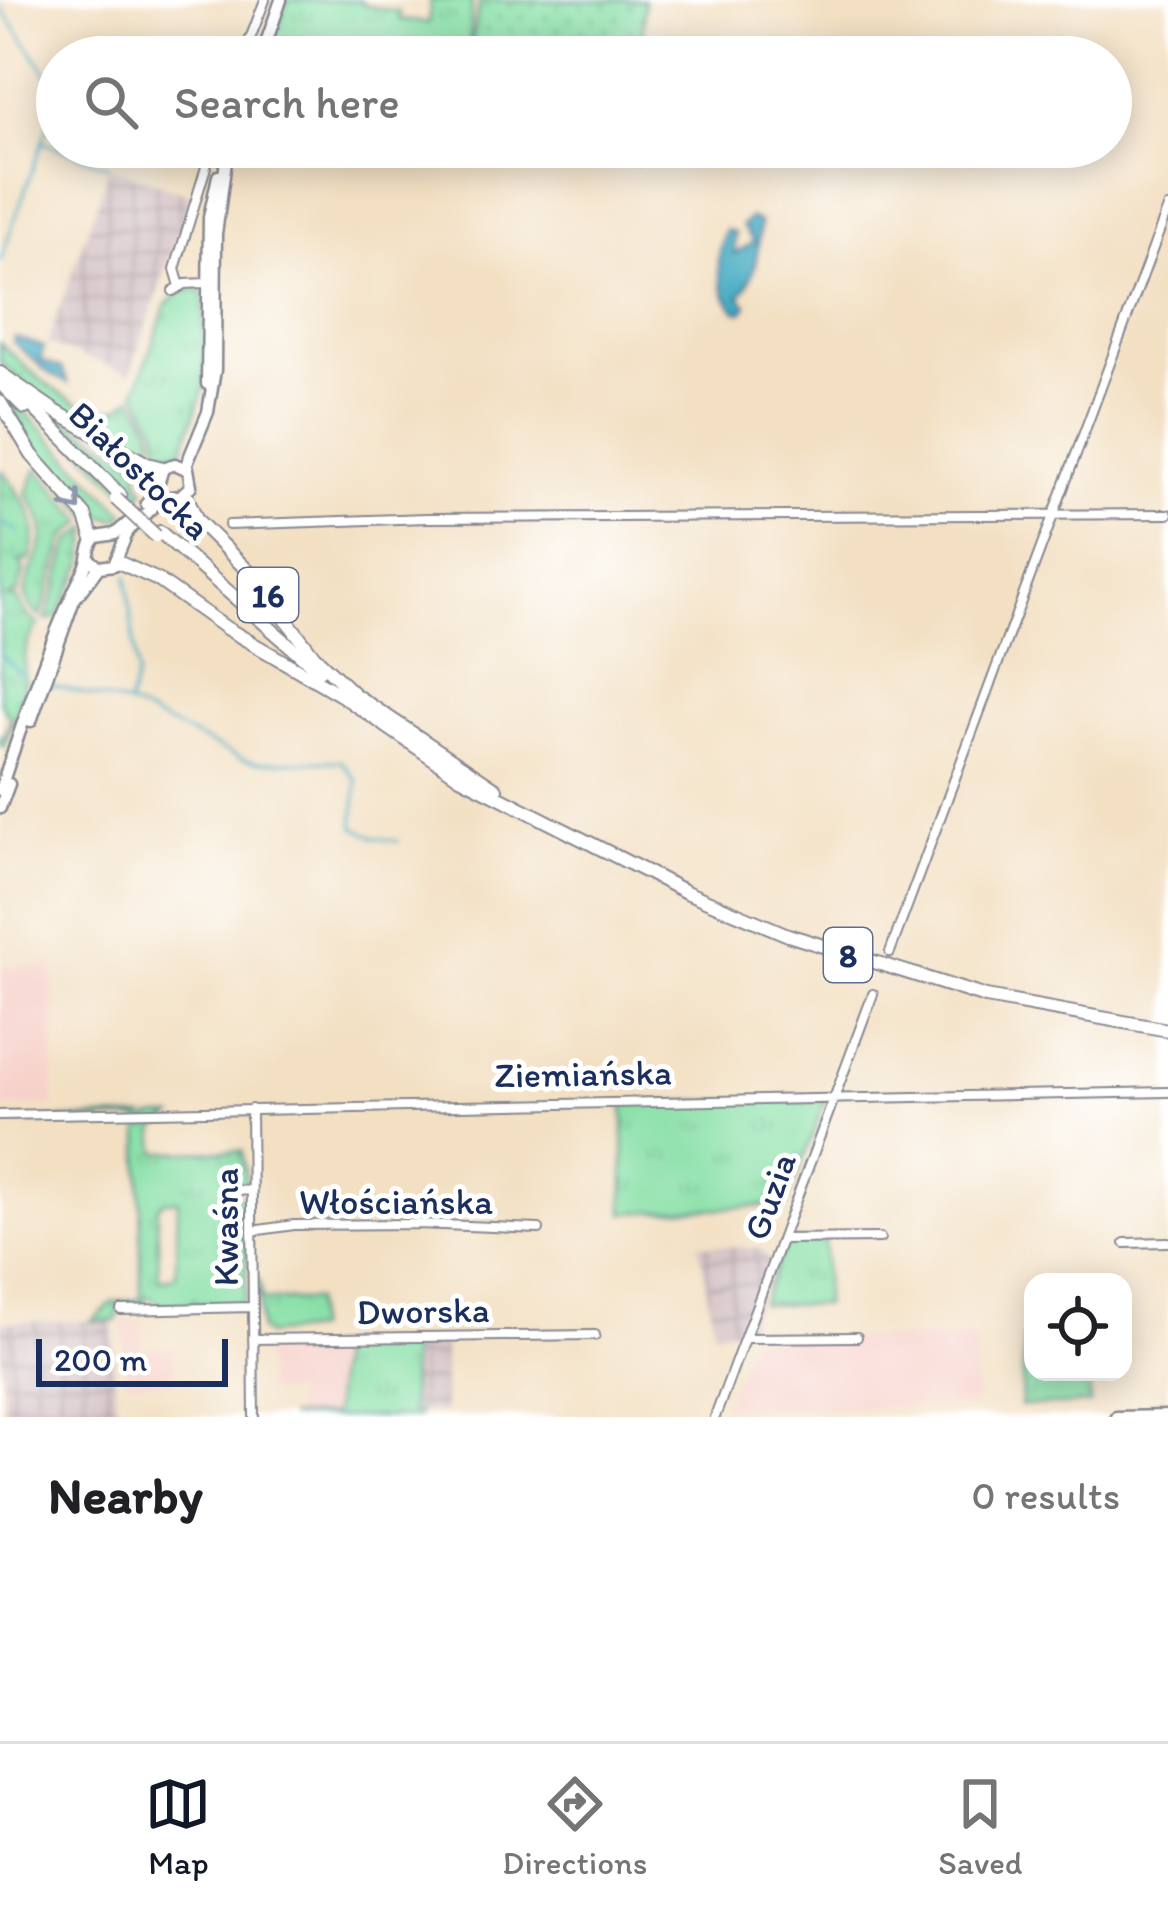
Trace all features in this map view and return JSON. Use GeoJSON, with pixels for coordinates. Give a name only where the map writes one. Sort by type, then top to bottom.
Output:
{"type":"FeatureCollection","features":[{"type":"Feature","properties":{"kind":"highway"},"geometry":{"type":"LineString","coordinates":[[0,374],[147,464],[169,466]]}},
{"type":"Feature","properties":{"kind":"highway","name":"Białostocka"},"geometry":{"type":"LineString","coordinates":[[0,374],[118,497]]}},
{"type":"Feature","properties":{"kind":"highway","name":"Białostocka"},"geometry":{"type":"LineString","coordinates":[[0,383],[256,627],[348,695]]}},
{"type":"Feature","properties":{"kind":"highway"},"geometry":{"type":"LineString","coordinates":[[0,402],[32,455],[85,515],[93,539]]}},
{"type":"Feature","properties":{"kind":"highway","name":"16"},"geometry":{"type":"LineString","coordinates":[[185,494],[197,520],[253,576],[348,695]]}},
{"type":"Feature","properties":{"kind":"highway","name":"16"},"geometry":{"type":"LineString","coordinates":[[118,562],[146,573],[241,638],[348,695]]}},
{"type":"Feature","properties":{"kind":"highway","name":"8"},"geometry":{"type":"LineString","coordinates":[[348,695],[460,777],[686,892],[788,935],[1005,1001],[1168,1030]]}},
{"type":"Feature","properties":{"kind":"main road"},"geometry":{"type":"LineString","coordinates":[[268,36],[281,0]]}},
{"type":"Feature","properties":{"kind":"main road"},"geometry":{"type":"LineString","coordinates":[[94,563],[118,562],[125,535],[155,500],[169,466],[196,427],[206,393],[211,282],[225,168]]}},
{"type":"Feature","properties":{"kind":"main road"},"geometry":{"type":"LineString","coordinates":[[94,563],[88,548],[93,539],[119,531],[155,500],[185,494],[191,481],[188,470],[212,396],[211,282]]}},
{"type":"Feature","properties":{"kind":"main road"},"geometry":{"type":"LineString","coordinates":[[169,466],[188,470]]}},
{"type":"Feature","properties":{"kind":"main road"},"geometry":{"type":"LineString","coordinates":[[0,808],[56,626],[94,563]]}},
{"type":"Feature","properties":{"kind":"main road"},"geometry":{"type":"LineString","coordinates":[[0,790],[16,754]]}},
{"type":"Feature","properties":{"kind":"main road"},"geometry":{"type":"LineString","coordinates":[[1116,1417],[1168,1416]]}},
{"type":"Feature","properties":{"kind":"street"},"geometry":{"type":"LineString","coordinates":[[251,36],[265,0]]}},
{"type":"Feature","properties":{"kind":"street"},"geometry":{"type":"LineString","coordinates":[[206,168],[175,269],[177,288],[211,282]]}},
{"type":"Feature","properties":{"kind":"street"},"geometry":{"type":"LineString","coordinates":[[890,952],[1168,208]]}},
{"type":"Feature","properties":{"kind":"street"},"geometry":{"type":"LineString","coordinates":[[229,525],[427,518],[1168,514]]}},
{"type":"Feature","properties":{"kind":"street","name":"Guzia"},"geometry":{"type":"LineString","coordinates":[[716,1417],[873,994]]}},
{"type":"Feature","properties":{"kind":"street","name":"Ziemiańska"},"geometry":{"type":"LineString","coordinates":[[0,1114],[1168,1092]]}},
{"type":"Feature","properties":{"kind":"street","name":"Kwaśna"},"geometry":{"type":"LineString","coordinates":[[251,1109],[254,1417]]}},
{"type":"Feature","properties":{"kind":"street"},"geometry":{"type":"LineString","coordinates":[[237,1191],[252,1190]]}},
{"type":"Feature","properties":{"kind":"street","name":"Włościańska"},"geometry":{"type":"LineString","coordinates":[[252,1231],[418,1224],[539,1229]]}},
{"type":"Feature","properties":{"kind":"street"},"geometry":{"type":"LineString","coordinates":[[782,1239],[880,1238]]}},
{"type":"Feature","properties":{"kind":"street"},"geometry":{"type":"LineString","coordinates":[[1125,1243],[1168,1242]]}},
{"type":"Feature","properties":{"kind":"street"},"geometry":{"type":"LineString","coordinates":[[149,1296],[149,1307]]}},
{"type":"Feature","properties":{"kind":"street"},"geometry":{"type":"LineString","coordinates":[[121,1310],[252,1307]]}},
{"type":"Feature","properties":{"kind":"street","name":"Dworska"},"geometry":{"type":"LineString","coordinates":[[253,1339],[595,1335]]}},
{"type":"Feature","properties":{"kind":"street"},"geometry":{"type":"LineString","coordinates":[[745,1338],[857,1337]]}},
{"type":"Feature","properties":{"kind":"shaded area"},"geometry":{"type":"Polygon","coordinates":[[[110,168],[191,195],[130,373],[47,344],[110,168]]]}},
{"type":"Feature","properties":{"kind":"shaded area"},"geometry":{"type":"Polygon","coordinates":[[[53,965],[54,1105],[0,1107],[0,968],[53,965]]]}},
{"type":"Feature","properties":{"kind":"shaded area"},"geometry":{"type":"Polygon","coordinates":[[[699,1244],[761,1249],[770,1262],[748,1323],[739,1328],[714,1331],[699,1244]]]}},
{"type":"Feature","properties":{"kind":"shaded area"},"geometry":{"type":"Polygon","coordinates":[[[113,1321],[116,1417],[5,1417],[0,1322],[113,1321]]]}},
{"type":"Feature","properties":{"kind":"shaded area"},"geometry":{"type":"Polygon","coordinates":[[[123,1321],[141,1321],[142,1348],[174,1348],[174,1381],[126,1382],[123,1321]]]}},
{"type":"Feature","properties":{"kind":"shaded area"},"geometry":{"type":"Polygon","coordinates":[[[974,1338],[976,1406],[723,1408],[750,1339],[974,1338]]]}},
{"type":"Feature","properties":{"kind":"shaded area"},"geometry":{"type":"Polygon","coordinates":[[[410,1343],[444,1343],[444,1412],[411,1412],[410,1343]]]}},
{"type":"Feature","properties":{"kind":"shaded area"},"geometry":{"type":"Polygon","coordinates":[[[337,1345],[333,1415],[294,1415],[295,1393],[265,1391],[265,1346],[337,1345]]]}},
{"type":"Feature","properties":{"kind":"green space"},"geometry":{"type":"Polygon","coordinates":[[[287,0],[359,0],[399,12],[399,20],[428,23],[431,0],[472,0],[470,36],[276,36],[287,0]]]}},
{"type":"Feature","properties":{"kind":"green space"},"geometry":{"type":"Polygon","coordinates":[[[480,0],[644,0],[643,36],[473,36],[480,0]]]}},
{"type":"Feature","properties":{"kind":"green space"},"geometry":{"type":"Polygon","coordinates":[[[198,289],[204,296],[204,388],[182,451],[162,451],[179,456],[150,462],[160,452],[157,429],[136,391],[166,305],[182,291],[198,289]]]}},
{"type":"Feature","properties":{"kind":"green space"},"geometry":{"type":"Polygon","coordinates":[[[0,343],[45,383],[82,405],[118,407],[133,397],[153,434],[145,458],[20,382],[0,362],[0,343]]]}},
{"type":"Feature","properties":{"kind":"green space"},"geometry":{"type":"Polygon","coordinates":[[[0,387],[125,514],[118,519],[92,518],[40,458],[0,387]]]}},
{"type":"Feature","properties":{"kind":"green space"},"geometry":{"type":"Polygon","coordinates":[[[31,400],[141,465],[138,476],[144,491],[135,502],[31,400]]]}},
{"type":"Feature","properties":{"kind":"green space"},"geometry":{"type":"Polygon","coordinates":[[[37,468],[84,522],[65,537],[41,617],[26,597],[43,541],[41,520],[27,494],[37,468]]]}},
{"type":"Feature","properties":{"kind":"green space"},"geometry":{"type":"Polygon","coordinates":[[[3,471],[30,513],[34,533],[29,561],[19,561],[24,570],[18,593],[8,597],[18,599],[26,615],[38,624],[26,652],[22,699],[17,698],[20,703],[4,746],[0,736],[11,718],[0,703],[3,471]]]}},
{"type":"Feature","properties":{"kind":"green space"},"geometry":{"type":"Polygon","coordinates":[[[89,528],[84,564],[56,618],[46,620],[70,542],[89,528]]]}},
{"type":"Feature","properties":{"kind":"green space"},"geometry":{"type":"Polygon","coordinates":[[[826,1100],[786,1205],[624,1213],[624,1102],[826,1100]]]}},
{"type":"Feature","properties":{"kind":"green space"},"geometry":{"type":"Polygon","coordinates":[[[145,1117],[148,1127],[151,1117],[173,1117],[155,1129],[157,1152],[242,1151],[246,1181],[237,1185],[237,1196],[246,1202],[242,1211],[246,1216],[246,1299],[238,1304],[197,1304],[194,1300],[160,1304],[147,1295],[143,1304],[120,1308],[116,1321],[92,1321],[114,1302],[141,1299],[140,1119],[0,1120],[145,1117]],[[178,1200],[164,1201],[157,1208],[159,1280],[176,1276],[178,1200]]]}},
{"type":"Feature","properties":{"kind":"green space"},"geometry":{"type":"Polygon","coordinates":[[[825,1241],[824,1305],[761,1304],[785,1242],[825,1241]]]}},
{"type":"Feature","properties":{"kind":"green space"},"geometry":{"type":"Polygon","coordinates":[[[259,1279],[263,1300],[314,1300],[314,1330],[266,1335],[260,1330],[259,1279]]]}},
{"type":"Feature","properties":{"kind":"green space"},"geometry":{"type":"Polygon","coordinates":[[[1024,1338],[1024,1381],[1089,1381],[1090,1404],[1021,1406],[1024,1338]]]}},
{"type":"Feature","properties":{"kind":"green space"},"geometry":{"type":"Polygon","coordinates":[[[410,1343],[411,1412],[418,1412],[418,1417],[288,1417],[333,1415],[337,1345],[410,1343]]]}},
{"type":"Feature","properties":{"kind":"water"},"geometry":{"type":"Polygon","coordinates":[[[750,218],[760,223],[753,271],[740,296],[747,305],[743,312],[736,311],[724,292],[719,261],[726,230],[735,233],[734,254],[754,242],[742,226],[750,218]]]}},
{"type":"Feature","properties":{"kind":"water"},"geometry":{"type":"Polygon","coordinates":[[[14,337],[44,347],[40,360],[62,369],[68,383],[47,372],[13,342],[14,337]]]}},
{"type":"Feature","properties":{"kind":"waterway"},"geometry":{"type":"LineString","coordinates":[[0,6],[36,57]]}},
{"type":"Feature","properties":{"kind":"waterway"},"geometry":{"type":"LineString","coordinates":[[0,261],[36,160]]}},
{"type":"Feature","properties":{"kind":"waterway"},"geometry":{"type":"LineString","coordinates":[[0,522],[18,531]]}},
{"type":"Feature","properties":{"kind":"waterway"},"geometry":{"type":"LineString","coordinates":[[127,576],[137,675],[128,704]]}},
{"type":"Feature","properties":{"kind":"waterway"},"geometry":{"type":"LineString","coordinates":[[0,654],[24,676]]}},
{"type":"Feature","properties":{"kind":"waterway"},"geometry":{"type":"LineString","coordinates":[[51,685],[128,705],[243,759],[341,761],[357,781],[354,827],[376,838],[398,841]]}}]}
